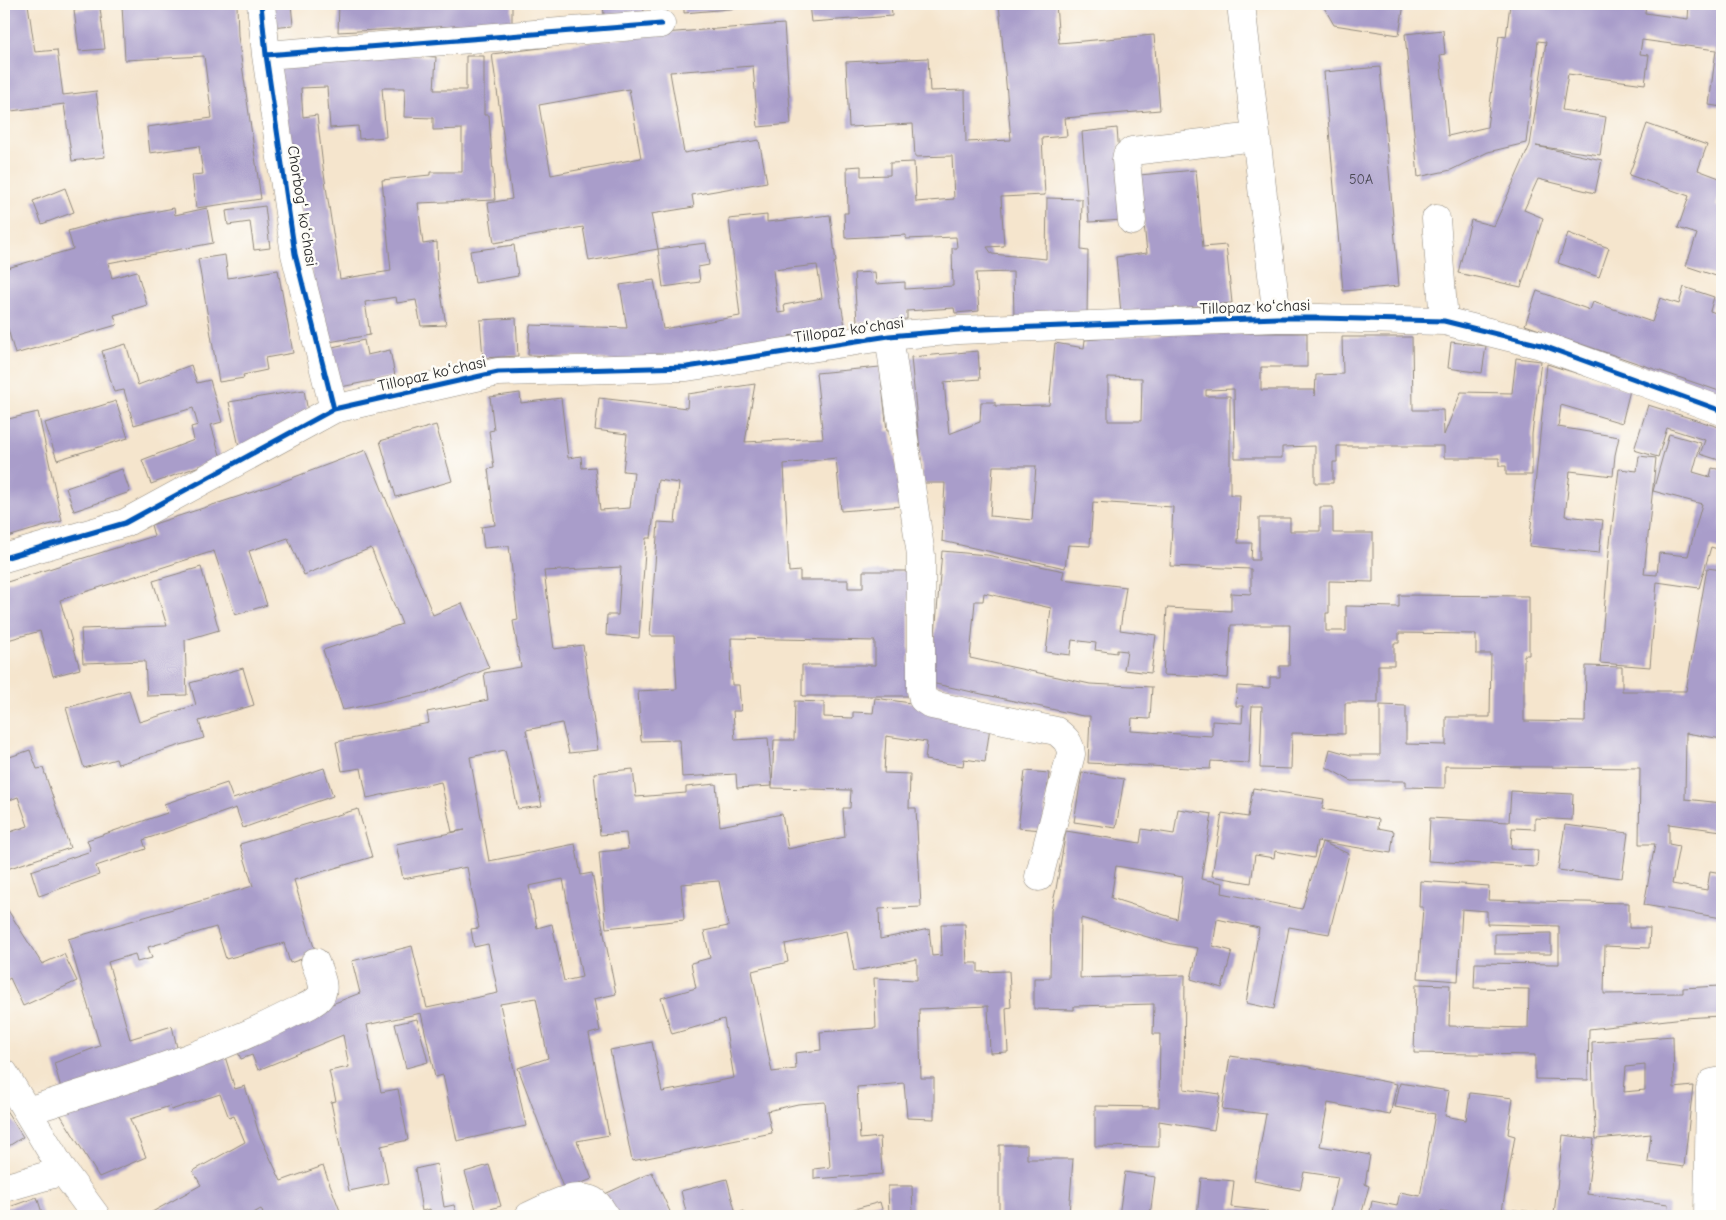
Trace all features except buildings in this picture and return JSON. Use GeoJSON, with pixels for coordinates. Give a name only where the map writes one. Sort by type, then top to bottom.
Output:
{"type":"FeatureCollection","features":[{"type":"Feature","properties":{"kind":"street","name":"Chorbogʻ koʻchasi"},"geometry":{"type":"LineString","coordinates":[[261,4],[266,55],[295,254],[334,409]]}},
{"type":"Feature","properties":{"kind":"street"},"geometry":{"type":"LineString","coordinates":[[1241,4],[1277,318]]}},
{"type":"Feature","properties":{"kind":"street"},"geometry":{"type":"LineString","coordinates":[[266,55],[661,24]]}},
{"type":"Feature","properties":{"kind":"street"},"geometry":{"type":"LineString","coordinates":[[1132,221],[1126,160],[1127,155],[1132,151],[1256,137]]}},
{"type":"Feature","properties":{"kind":"street"},"geometry":{"type":"LineString","coordinates":[[1436,219],[1444,321]]}},
{"type":"Feature","properties":{"kind":"street","name":"Tillopaz koʻchasi"},"geometry":{"type":"LineString","coordinates":[[4,558],[125,523],[334,409],[498,372],[687,367],[889,336],[959,330],[1277,318],[1444,321],[1541,345],[1722,411]]}},
{"type":"Feature","properties":{"kind":"street"},"geometry":{"type":"LineString","coordinates":[[889,336],[920,555],[923,699],[932,704],[1056,731],[1065,738],[1070,746],[1071,754],[1039,877]]}},
{"type":"Feature","properties":{"kind":"street"},"geometry":{"type":"LineString","coordinates":[[28,1111],[214,1048],[277,1021],[318,999],[323,992],[323,985],[315,962]]}},
{"type":"Feature","properties":{"kind":"street"},"geometry":{"type":"LineString","coordinates":[[4,1073],[63,1171],[96,1216]]}},
{"type":"Feature","properties":{"kind":"street"},"geometry":{"type":"LineString","coordinates":[[1708,1216],[1710,1089],[1712,1083],[1722,1081]]}},
{"type":"Feature","properties":{"kind":"street"},"geometry":{"type":"LineString","coordinates":[[4,1188],[63,1171]]}},
{"type":"Feature","properties":{"kind":"street"},"geometry":{"type":"LineString","coordinates":[[529,1216],[561,1202],[577,1199],[592,1201],[600,1207],[605,1216]]}},
{"type":"Feature","properties":{"kind":"cycle path"},"geometry":{"type":"LineString","coordinates":[[261,4],[266,55],[295,254],[334,409]]}},
{"type":"Feature","properties":{"kind":"cycle path"},"geometry":{"type":"LineString","coordinates":[[266,55],[661,24]]}},
{"type":"Feature","properties":{"kind":"cycle path"},"geometry":{"type":"LineString","coordinates":[[4,558],[125,523],[334,409],[498,372],[687,367],[889,336],[959,330],[1277,318],[1444,321],[1541,345],[1722,411]]}}]}
